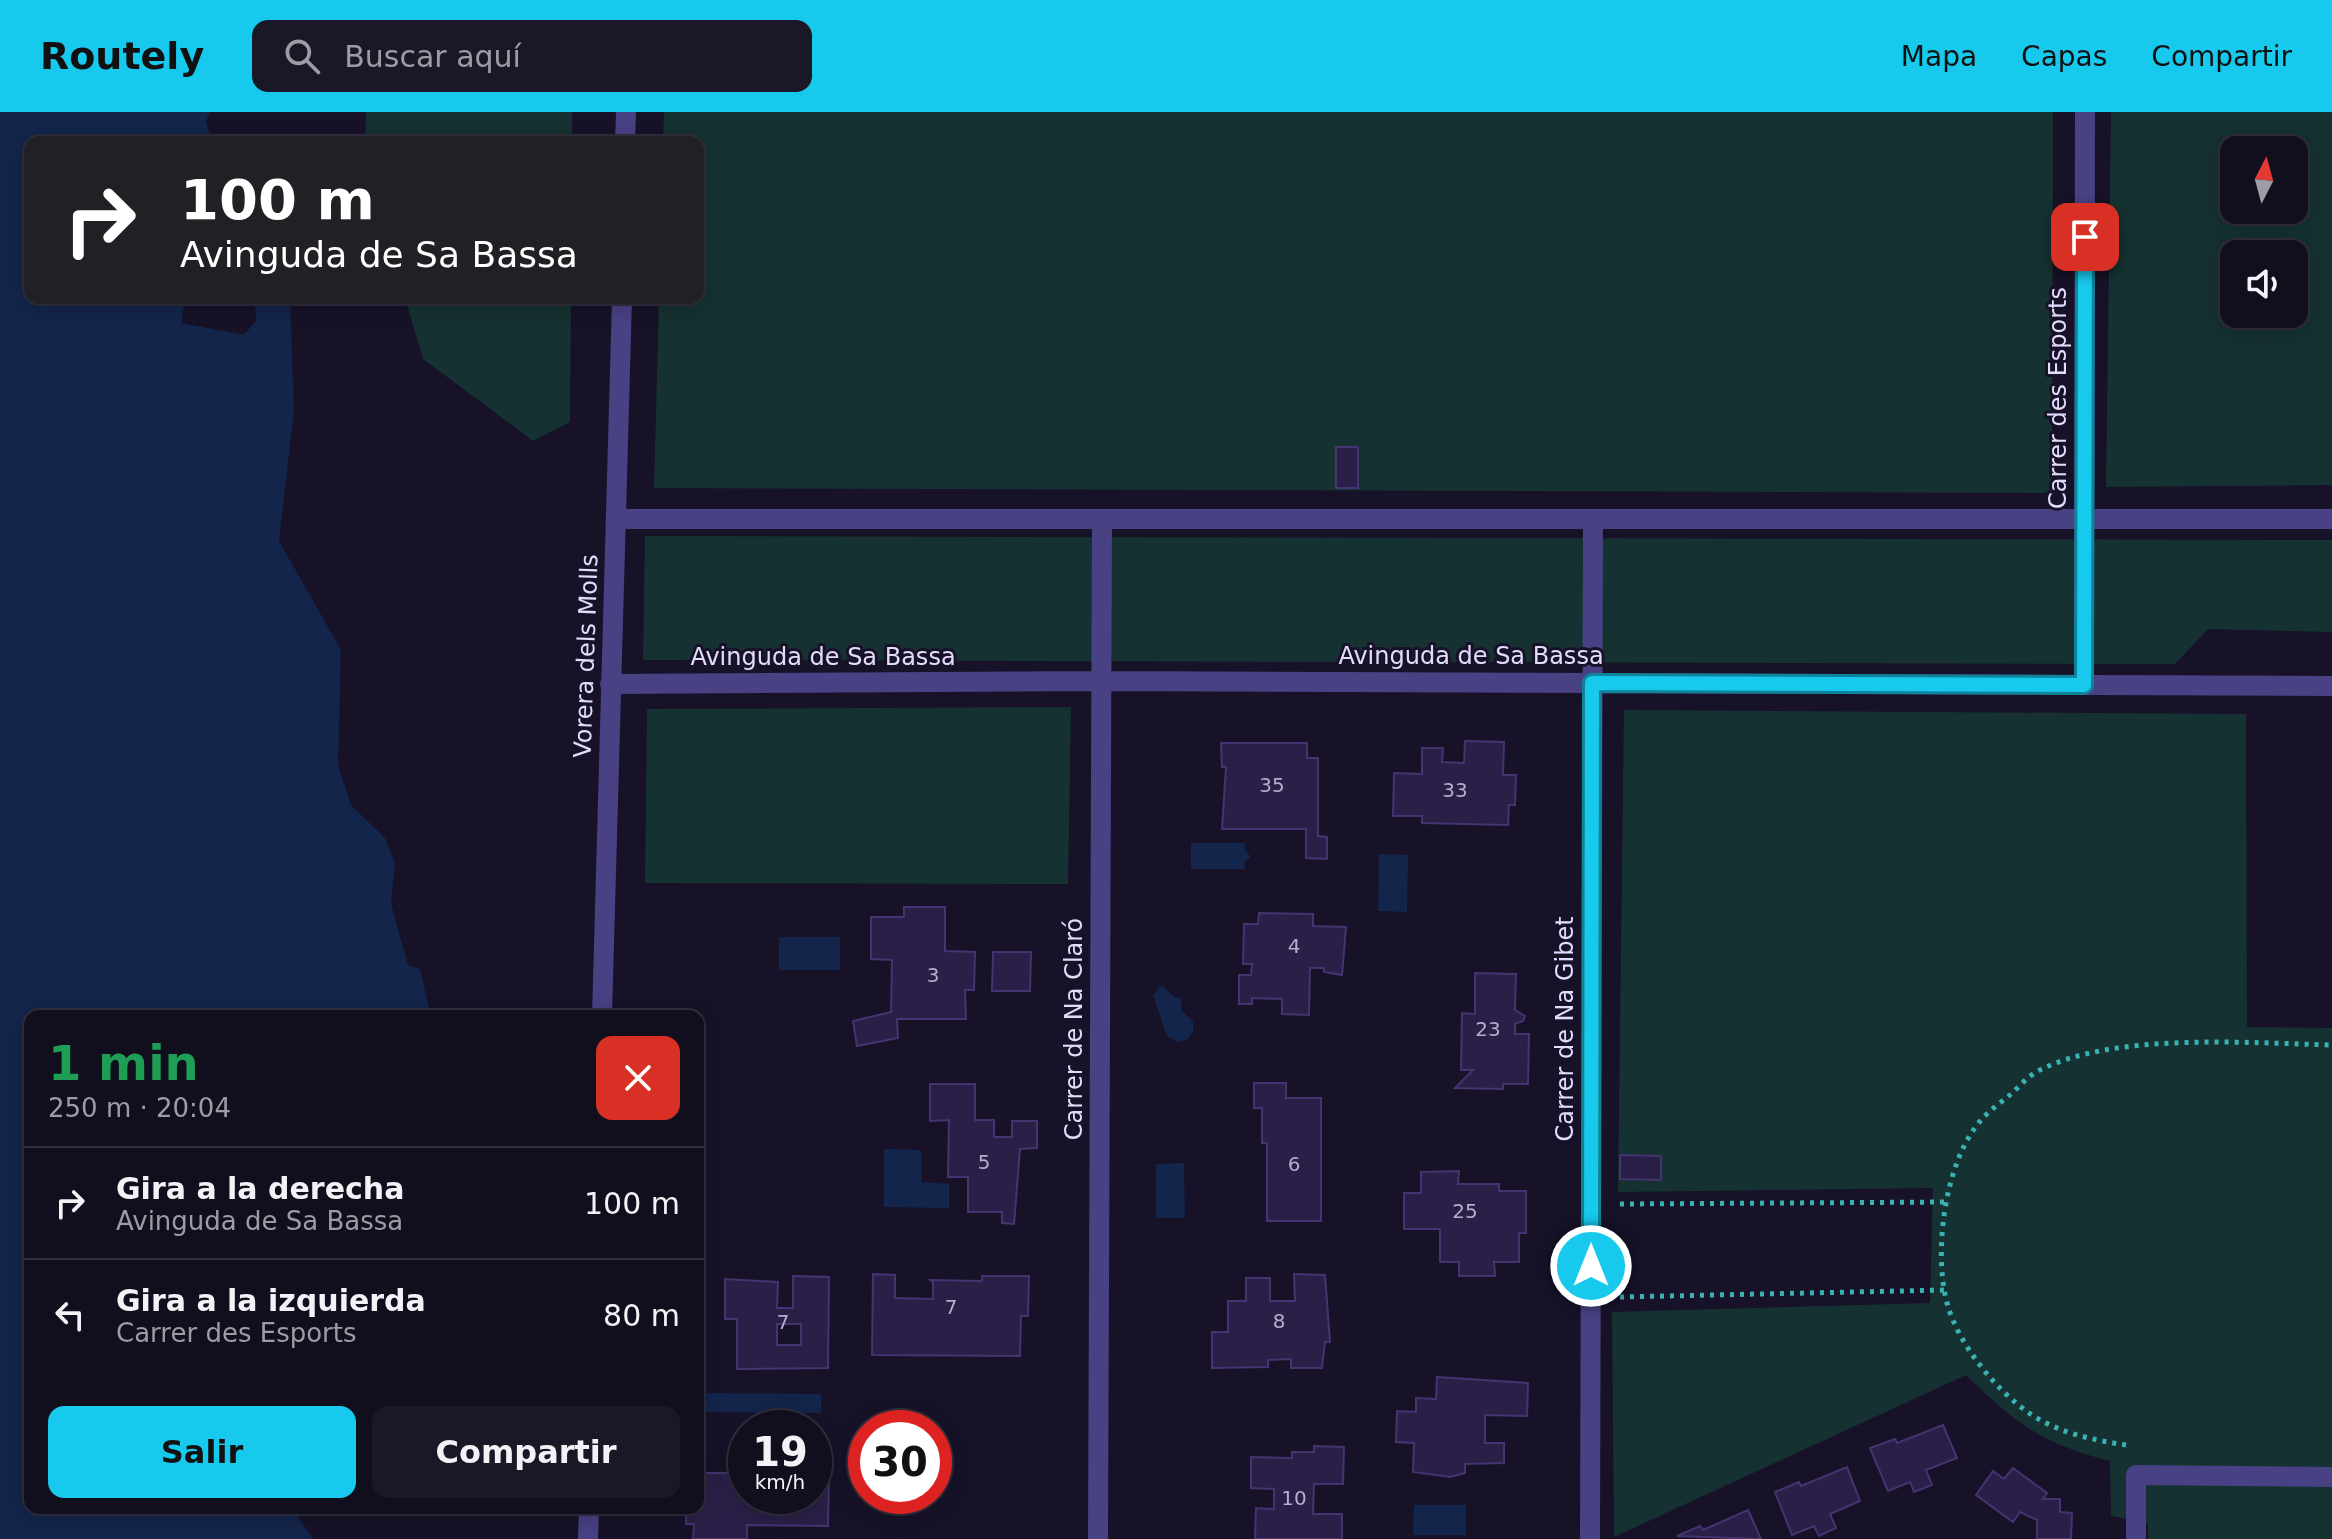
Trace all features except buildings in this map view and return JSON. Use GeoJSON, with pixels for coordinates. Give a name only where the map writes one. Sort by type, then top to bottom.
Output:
{"type":"FeatureCollection","features":[{"type":"Feature","properties":{"kind":"street"},"geometry":{"type":"LineString","coordinates":[[625,136],[626,112]]}},
{"type":"Feature","properties":{"kind":"street","name":"Carrer des Esports"},"geometry":{"type":"LineString","coordinates":[[2084,685],[2085,112]]}},
{"type":"Feature","properties":{"kind":"street","name":"Vorera dels Molls"},"geometry":{"type":"LineString","coordinates":[[602,1010],[622,304]]}},
{"type":"Feature","properties":{"kind":"street"},"geometry":{"type":"LineString","coordinates":[[617,519],[2332,519]]}},
{"type":"Feature","properties":{"kind":"street","name":"Carrer de Na Claró"},"geometry":{"type":"LineString","coordinates":[[1098,1539],[1102,520]]}},
{"type":"Feature","properties":{"kind":"street","name":"Carrer de Na Gibet"},"geometry":{"type":"LineString","coordinates":[[1590,1539],[1593,520]]}},
{"type":"Feature","properties":{"kind":"street","name":"Avinguda de Sa Bassa"},"geometry":{"type":"LineString","coordinates":[[610,684],[1101,681],[2332,686]]}},
{"type":"Feature","properties":{"kind":"street"},"geometry":{"type":"LineString","coordinates":[[2136,1539],[2136,1475],[2332,1477]]}},
{"type":"Feature","properties":{"kind":"street"},"geometry":{"type":"LineString","coordinates":[[588,1539],[589,1514]]}},
{"type":"Feature","properties":{"kind":"path"},"geometry":{"type":"LineString","coordinates":[[2135,1446],[2080,1438],[2030,1414],[1988,1376],[1947,1303],[1941,1241],[1947,1202],[1961,1152],[1982,1119],[2037,1071],[2107,1048],[2247,1043],[2332,1045]]}},
{"type":"Feature","properties":{"kind":"path"},"geometry":{"type":"LineString","coordinates":[[1591,1204],[1947,1202]]}},
{"type":"Feature","properties":{"kind":"path"},"geometry":{"type":"LineString","coordinates":[[1591,1298],[1946,1290]]}},
{"type":"Feature","properties":{"kind":"green space"},"geometry":{"type":"Polygon","coordinates":[[[366,112],[572,112],[572,136],[365,136],[366,112]]]}},
{"type":"Feature","properties":{"kind":"green space"},"geometry":{"type":"Polygon","coordinates":[[[664,112],[2053,112],[2052,493],[654,488],[659,304],[704,304],[704,136],[663,136],[664,112]]]}},
{"type":"Feature","properties":{"kind":"green space"},"geometry":{"type":"Polygon","coordinates":[[[2111,112],[2332,112],[2332,485],[2106,487],[2111,112]]]}},
{"type":"Feature","properties":{"kind":"green space"},"geometry":{"type":"Polygon","coordinates":[[[407,304],[571,304],[570,422],[533,441],[423,359],[407,304]]]}},
{"type":"Feature","properties":{"kind":"green space"},"geometry":{"type":"Polygon","coordinates":[[[645,536],[2332,540],[2332,632],[2208,629],[2175,664],[643,660],[645,536]]]}},
{"type":"Feature","properties":{"kind":"green space"},"geometry":{"type":"Polygon","coordinates":[[[1071,707],[1068,884],[645,883],[647,709],[1071,707]]]}},
{"type":"Feature","properties":{"kind":"green space"},"geometry":{"type":"Polygon","coordinates":[[[1624,710],[2246,714],[2247,1027],[2332,1028],[2332,1539],[2148,1539],[2148,1523],[2111,1516],[2110,1461],[2066,1447],[2031,1430],[1966,1375],[1614,1537],[1612,1312],[1930,1303],[1933,1188],[1618,1192],[1624,710]]]}},
{"type":"Feature","properties":{"kind":"water"},"geometry":{"type":"Polygon","coordinates":[[[0,112],[210,112],[206,121],[210,136],[24,136],[24,304],[184,304],[181,323],[244,335],[256,321],[255,304],[290,304],[294,411],[279,541],[341,650],[338,765],[351,805],[385,838],[395,863],[391,904],[408,965],[420,969],[430,1010],[24,1010],[24,1514],[296,1514],[313,1539],[0,1539],[0,112]]]}},
{"type":"Feature","properties":{"kind":"water"},"geometry":{"type":"Polygon","coordinates":[[[1191,843],[1245,843],[1245,850],[1251,857],[1244,862],[1245,869],[1191,869],[1191,843]]]}},
{"type":"Feature","properties":{"kind":"water"},"geometry":{"type":"Polygon","coordinates":[[[1379,854],[1408,855],[1407,912],[1378,911],[1379,854]]]}},
{"type":"Feature","properties":{"kind":"water"},"geometry":{"type":"Polygon","coordinates":[[[779,937],[840,937],[840,970],[779,970],[779,937]]]}},
{"type":"Feature","properties":{"kind":"water"},"geometry":{"type":"Polygon","coordinates":[[[1162,985],[1174,997],[1182,998],[1181,1010],[1193,1021],[1193,1032],[1187,1040],[1177,1042],[1167,1036],[1153,995],[1162,985]]]}},
{"type":"Feature","properties":{"kind":"water"},"geometry":{"type":"Polygon","coordinates":[[[884,1149],[921,1150],[922,1182],[949,1184],[949,1208],[884,1207],[884,1149]]]}},
{"type":"Feature","properties":{"kind":"water"},"geometry":{"type":"Polygon","coordinates":[[[1184,1163],[1185,1218],[1156,1218],[1156,1164],[1184,1163]]]}},
{"type":"Feature","properties":{"kind":"water"},"geometry":{"type":"Polygon","coordinates":[[[704,1393],[821,1394],[821,1410],[704,1412],[704,1393]]]}},
{"type":"Feature","properties":{"kind":"water"},"geometry":{"type":"Polygon","coordinates":[[[1414,1505],[1466,1505],[1466,1535],[1413,1535],[1414,1505]]]}},
{"type":"Feature","properties":{"kind":"route"},"geometry":{"type":"LineString","coordinates":[[1591,1266],[1592,683],[2084,685],[2085,237]]}}]}
